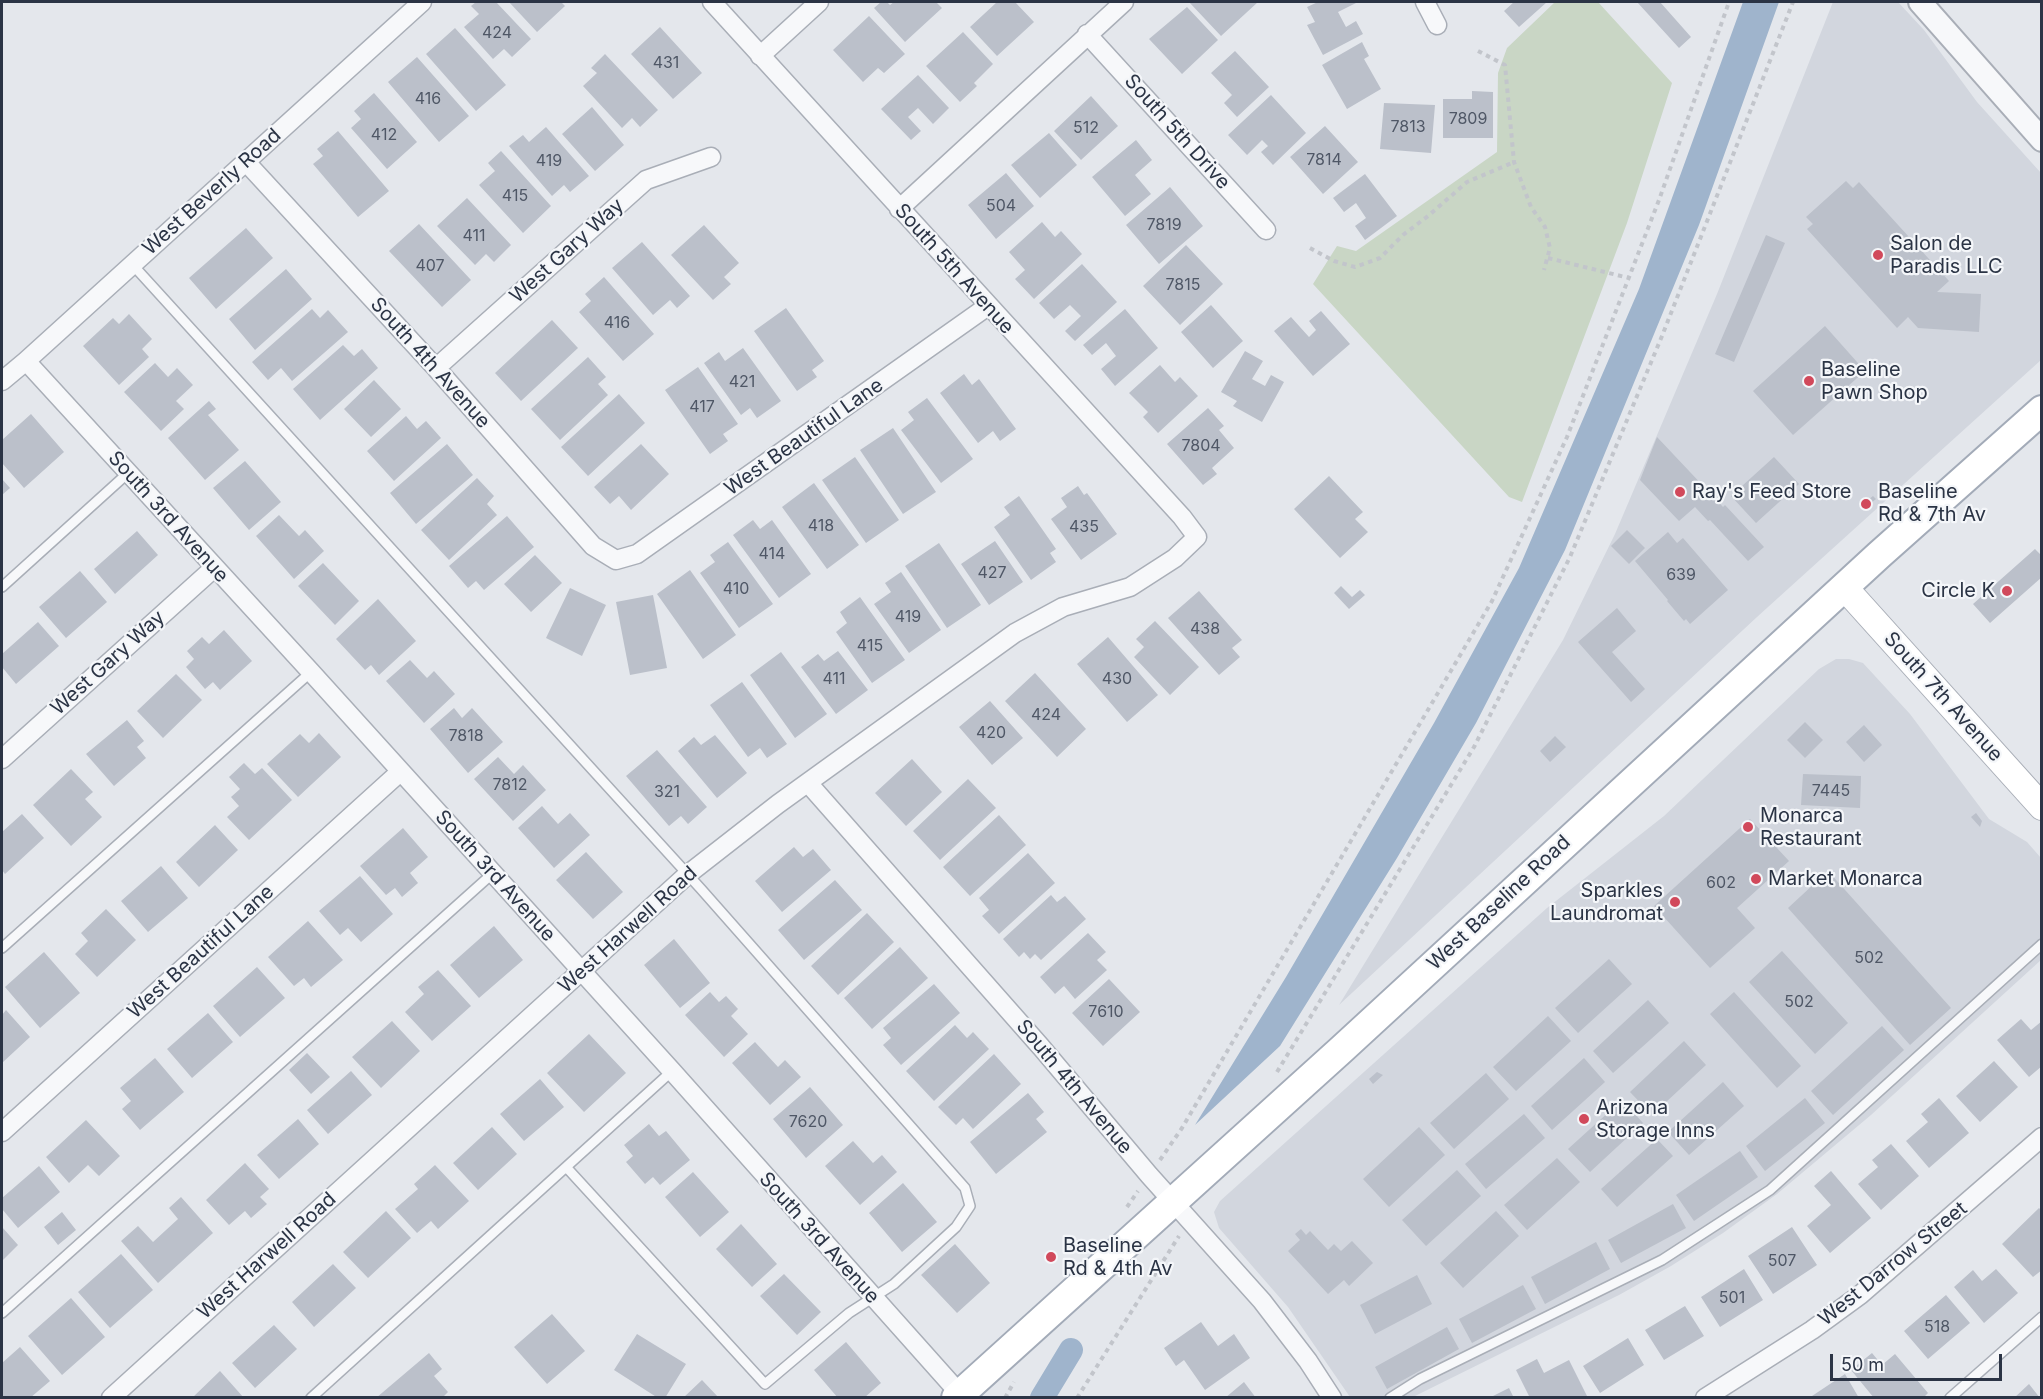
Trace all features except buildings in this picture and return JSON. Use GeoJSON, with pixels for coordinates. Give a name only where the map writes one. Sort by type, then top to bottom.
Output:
{"type":"FeatureCollection","features":[{"type":"Feature","properties":{"kind":"main road","name":"West Baseline Road"},"geometry":{"type":"LineString","coordinates":[[958,1396],[1844,587],[2042,410]]}},
{"type":"Feature","properties":{"kind":"main road","name":"South 7th Avenue"},"geometry":{"type":"LineString","coordinates":[[1844,587],[2042,807]]}},
{"type":"Feature","properties":{"kind":"street","name":"West Beverly Road"},"geometry":{"type":"LineString","coordinates":[[2,381],[422,2]]}},
{"type":"Feature","properties":{"kind":"street","name":"South 5th Avenue"},"geometry":{"type":"LineString","coordinates":[[711,2],[1182,517],[1197,537]]}},
{"type":"Feature","properties":{"kind":"street"},"geometry":{"type":"LineString","coordinates":[[760,56],[819,2]]}},
{"type":"Feature","properties":{"kind":"street"},"geometry":{"type":"LineString","coordinates":[[899,209],[1124,2]]}},
{"type":"Feature","properties":{"kind":"street"},"geometry":{"type":"LineString","coordinates":[[1425,2],[1437,25]]}},
{"type":"Feature","properties":{"kind":"street"},"geometry":{"type":"LineString","coordinates":[[1920,2],[2042,140]]}},
{"type":"Feature","properties":{"kind":"street","name":"South 5th Drive"},"geometry":{"type":"LineString","coordinates":[[1087,34],[1266,230]]}},
{"type":"Feature","properties":{"kind":"street","name":"West Gary Way"},"geometry":{"type":"LineString","coordinates":[[436,368],[646,180],[711,157]]}},
{"type":"Feature","properties":{"kind":"street","name":"South 4th Avenue"},"geometry":{"type":"LineString","coordinates":[[246,162],[436,368],[593,546],[616,560]]}},
{"type":"Feature","properties":{"kind":"street","name":"West Beautiful Lane"},"geometry":{"type":"LineString","coordinates":[[616,560],[637,554],[988,306]]}},
{"type":"Feature","properties":{"kind":"street","name":"South 3rd Avenue"},"geometry":{"type":"LineString","coordinates":[[26,361],[672,1071],[958,1396]]}},
{"type":"Feature","properties":{"kind":"street","name":"West Harwell Road"},"geometry":{"type":"LineString","coordinates":[[111,1398],[687,875],[808,783],[1015,633],[1064,607],[1130,586],[1175,558],[1197,537]]}},
{"type":"Feature","properties":{"kind":"street","name":"West Gary Way"},"geometry":{"type":"LineString","coordinates":[[2,759],[214,568]]}},
{"type":"Feature","properties":{"kind":"street","name":"West Beautiful Lane"},"geometry":{"type":"LineString","coordinates":[[2,1132],[400,772]]}},
{"type":"Feature","properties":{"kind":"street","name":"South 4th Avenue"},"geometry":{"type":"LineString","coordinates":[[808,783],[1262,1301],[1308,1361],[1332,1398]]}},
{"type":"Feature","properties":{"kind":"street","name":"West Darrow Street"},"geometry":{"type":"LineString","coordinates":[[1705,1398],[1812,1330],[1860,1295],[2042,1137]]}},
{"type":"Feature","properties":{"kind":"lane"},"geometry":{"type":"LineString","coordinates":[[132,264],[687,875],[965,1188],[969,1206],[956,1227],[894,1284],[849,1313],[765,1384],[567,1167]]}},
{"type":"Feature","properties":{"kind":"lane"},"geometry":{"type":"LineString","coordinates":[[2,587],[128,473]]}},
{"type":"Feature","properties":{"kind":"lane"},"geometry":{"type":"LineString","coordinates":[[2,948],[311,672]]}},
{"type":"Feature","properties":{"kind":"lane"},"geometry":{"type":"LineString","coordinates":[[2,1313],[492,874]]}},
{"type":"Feature","properties":{"kind":"lane"},"geometry":{"type":"LineString","coordinates":[[1390,1398],[1420,1379],[1662,1260],[1770,1190],[2042,944]]}},
{"type":"Feature","properties":{"kind":"lane"},"geometry":{"type":"LineString","coordinates":[[311,1398],[672,1071]]}},
{"type":"Feature","properties":{"kind":"lane"},"geometry":{"type":"LineString","coordinates":[[1950,1398],[2042,1317]]}},
{"type":"Feature","properties":{"kind":"path"},"geometry":{"type":"LineString","coordinates":[[1167,1149],[1182,1128],[1492,601],[1567,437],[1659,200],[1729,2]]}},
{"type":"Feature","properties":{"kind":"path"},"geometry":{"type":"LineString","coordinates":[[1292,1046],[1474,747],[1570,556],[1662,336],[1793,2]]}},
{"type":"Feature","properties":{"kind":"path"},"geometry":{"type":"LineString","coordinates":[[1478,51],[1504,65],[1514,162],[1532,207],[1545,227],[1550,248],[1544,270]]}},
{"type":"Feature","properties":{"kind":"path"},"geometry":{"type":"LineString","coordinates":[[1310,248],[1334,261],[1355,267],[1380,258],[1403,235],[1467,182],[1514,162]]}},
{"type":"Feature","properties":{"kind":"path"},"geometry":{"type":"LineString","coordinates":[[1548,258],[1629,278]]}},
{"type":"Feature","properties":{"kind":"path"},"geometry":{"type":"LineString","coordinates":[[1077,1398],[1167,1255]]}},
{"type":"Feature","properties":{"kind":"shaded area"},"geometry":{"type":"Polygon","coordinates":[[[1833,2],[1898,2],[1924,30],[1977,102],[2041,173],[2041,360],[1757,617],[1339,1005],[1563,640],[1615,534],[1717,294],[1833,2]]]}},
{"type":"Feature","properties":{"kind":"shaded area"},"geometry":{"type":"Polygon","coordinates":[[[1836,659],[1849,659],[1863,663],[1910,714],[1989,819],[2027,842],[2041,858],[2041,960],[1871,1115],[1777,1194],[1723,1233],[1671,1266],[1619,1295],[1413,1397],[1350,1397],[1288,1307],[1219,1228],[1214,1212],[1220,1201],[1547,908],[1664,816],[1819,669],[1836,659]]]}},
{"type":"Feature","properties":{"kind":"green space"},"geometry":{"type":"Polygon","coordinates":[[[1555,2],[1598,2],[1672,83],[1627,223],[1522,502],[1509,497],[1313,284],[1337,246],[1356,251],[1497,152],[1498,73],[1507,48],[1555,2]]]}},
{"type":"Feature","properties":{"kind":"water"},"geometry":{"type":"Polygon","coordinates":[[[1743,2],[1779,2],[1699,225],[1565,550],[1476,723],[1397,858],[1280,1046],[1195,1125],[1286,977],[1434,723],[1519,568],[1639,289],[1743,2]]]}},
{"type":"Feature","properties":{"kind":"waterway"},"geometry":{"type":"LineString","coordinates":[[1042,1398],[1071,1350]]}},
{"type":"Feature","properties":{"kind":"place","name":"Salon de Paradis LLC"},"geometry":{"type":"Point","coordinates":[1878,255]}},
{"type":"Feature","properties":{"kind":"place","name":"Baseline Pawn Shop"},"geometry":{"type":"Point","coordinates":[1809,381]}},
{"type":"Feature","properties":{"kind":"place","name":"Ray's Feed Store"},"geometry":{"type":"Point","coordinates":[1680,492]}},
{"type":"Feature","properties":{"kind":"place","name":"Baseline Rd & 7th Av"},"geometry":{"type":"Point","coordinates":[1866,504]}},
{"type":"Feature","properties":{"kind":"place","name":"Circle K"},"geometry":{"type":"Point","coordinates":[2007,591]}},
{"type":"Feature","properties":{"kind":"place","name":"Monarca Restaurant"},"geometry":{"type":"Point","coordinates":[1748,827]}},
{"type":"Feature","properties":{"kind":"place","name":"Market Monarca"},"geometry":{"type":"Point","coordinates":[1756,879]}},
{"type":"Feature","properties":{"kind":"place","name":"Sparkles Laundromat"},"geometry":{"type":"Point","coordinates":[1675,902]}},
{"type":"Feature","properties":{"kind":"place","name":"Arizona Storage Inns"},"geometry":{"type":"Point","coordinates":[1584,1119]}},
{"type":"Feature","properties":{"kind":"place","name":"Baseline Rd & 4th Av"},"geometry":{"type":"Point","coordinates":[1051,1257]}}]}
